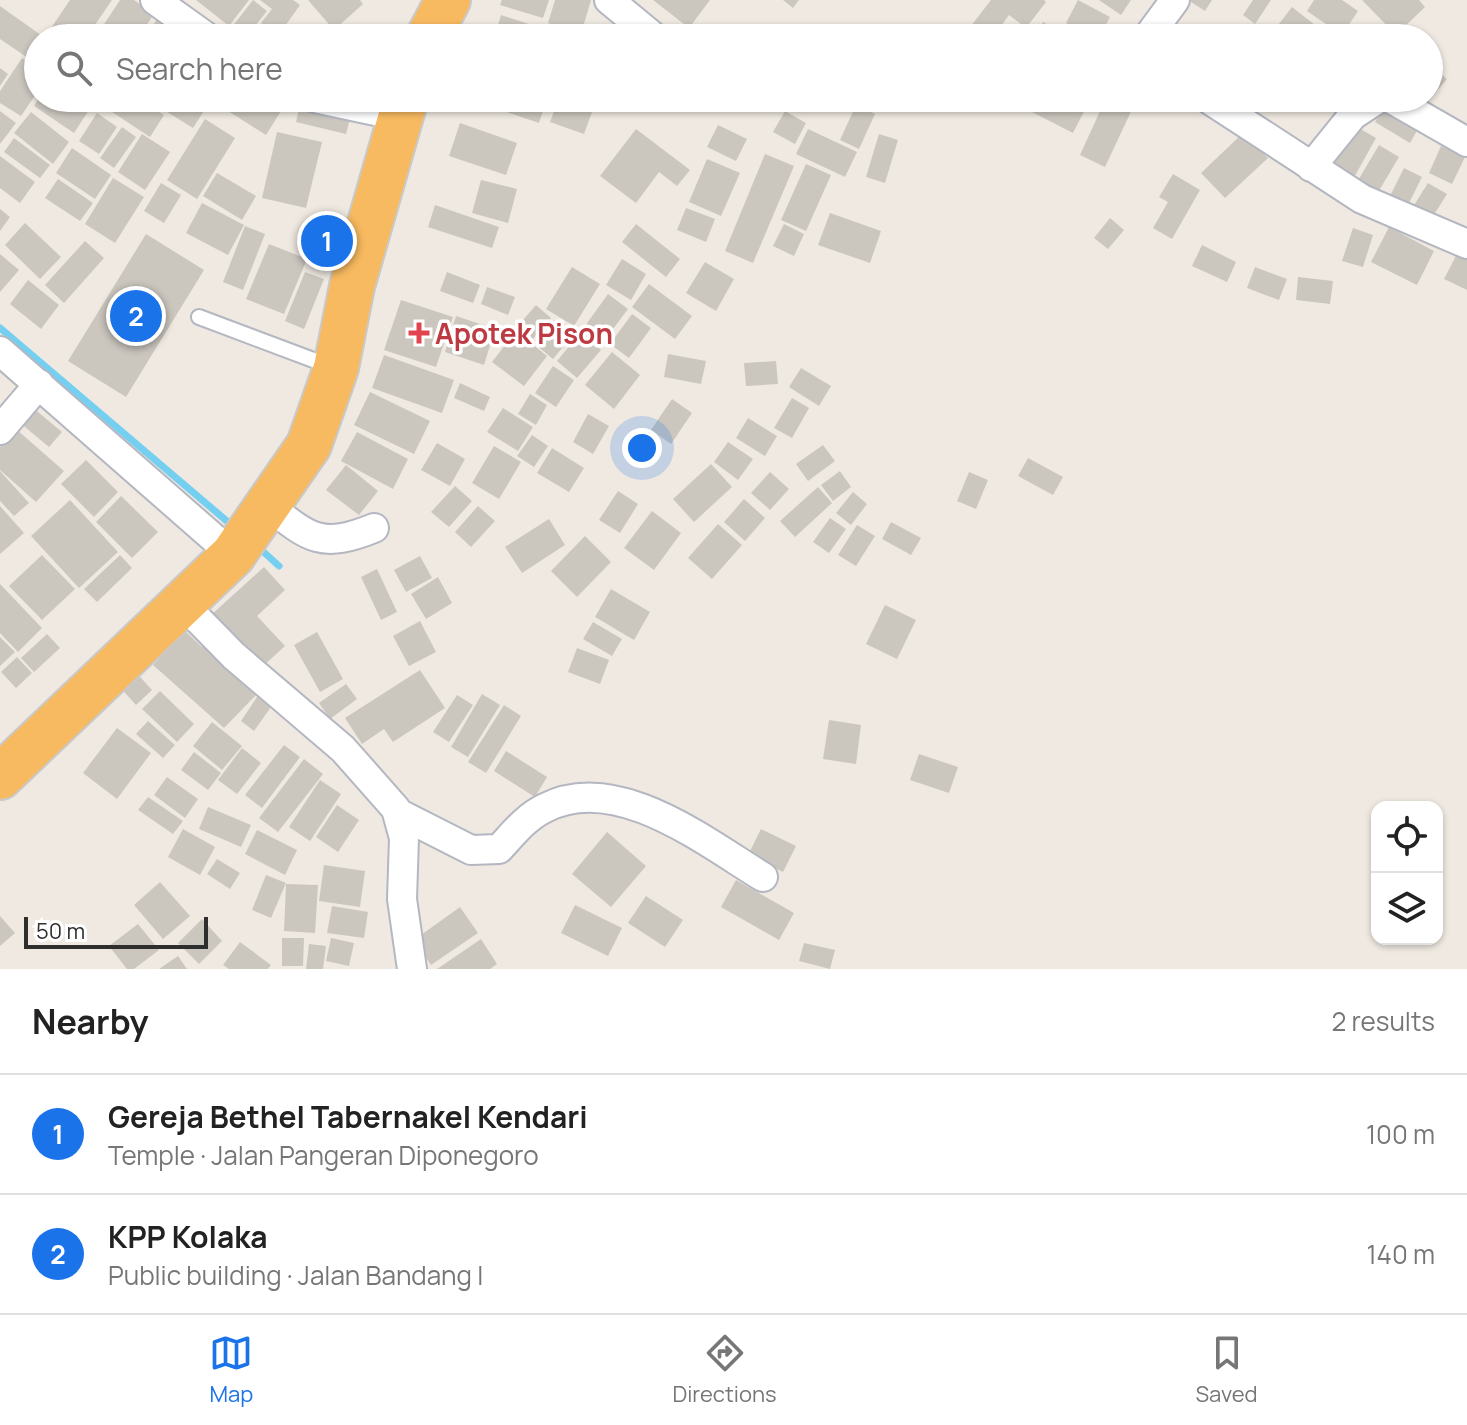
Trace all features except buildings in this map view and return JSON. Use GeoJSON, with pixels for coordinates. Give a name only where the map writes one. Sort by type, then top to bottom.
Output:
{"type":"FeatureCollection","features":[{"type":"Feature","properties":{"kind":"highway"},"geometry":{"type":"LineString","coordinates":[[435,24],[448,0]]}},
{"type":"Feature","properties":{"kind":"highway"},"geometry":{"type":"LineString","coordinates":[[0,777],[184,605],[249,533],[309,445],[336,368],[352,286],[401,112]]}},
{"type":"Feature","properties":{"kind":"street"},"geometry":{"type":"LineString","coordinates":[[155,0],[188,24]]}},
{"type":"Feature","properties":{"kind":"street"},"geometry":{"type":"LineString","coordinates":[[609,0],[638,24]]}},
{"type":"Feature","properties":{"kind":"street"},"geometry":{"type":"LineString","coordinates":[[1157,24],[1175,0]]}},
{"type":"Feature","properties":{"kind":"street"},"geometry":{"type":"LineString","coordinates":[[1228,112],[1362,199],[1467,244]]}},
{"type":"Feature","properties":{"kind":"street"},"geometry":{"type":"LineString","coordinates":[[1311,167],[1358,112]]}},
{"type":"Feature","properties":{"kind":"street"},"geometry":{"type":"LineString","coordinates":[[1414,112],[1467,142]]}},
{"type":"Feature","properties":{"kind":"street"},"geometry":{"type":"LineString","coordinates":[[0,351],[39,384],[249,533],[318,540],[353,536],[374,528]]}},
{"type":"Feature","properties":{"kind":"street"},"geometry":{"type":"LineString","coordinates":[[0,430],[39,384]]}},
{"type":"Feature","properties":{"kind":"street"},"geometry":{"type":"LineString","coordinates":[[184,605],[234,656],[343,749],[400,814],[471,850],[499,849],[522,824],[545,807],[573,799],[621,799],[703,841],[763,877]]}},
{"type":"Feature","properties":{"kind":"street"},"geometry":{"type":"LineString","coordinates":[[400,814],[404,838],[404,934],[412,969]]}},
{"type":"Feature","properties":{"kind":"lane"},"geometry":{"type":"LineString","coordinates":[[199,317],[336,368]]}},
{"type":"Feature","properties":{"kind":"waterway"},"geometry":{"type":"LineString","coordinates":[[0,328],[235,528]]}},
{"type":"Feature","properties":{"kind":"waterway"},"geometry":{"type":"LineString","coordinates":[[257,546],[279,566]]}},
{"type":"Feature","properties":{"kind":"place","name":"Gereja Bethel Tabernakel Kendari"},"geometry":{"type":"Point","coordinates":[327,241]}},
{"type":"Feature","properties":{"kind":"place","name":"KPP Kolaka"},"geometry":{"type":"Point","coordinates":[136,316]}},
{"type":"Feature","properties":{"kind":"place","name":"Apotek Pison"},"geometry":{"type":"Point","coordinates":[419,333]}}]}
